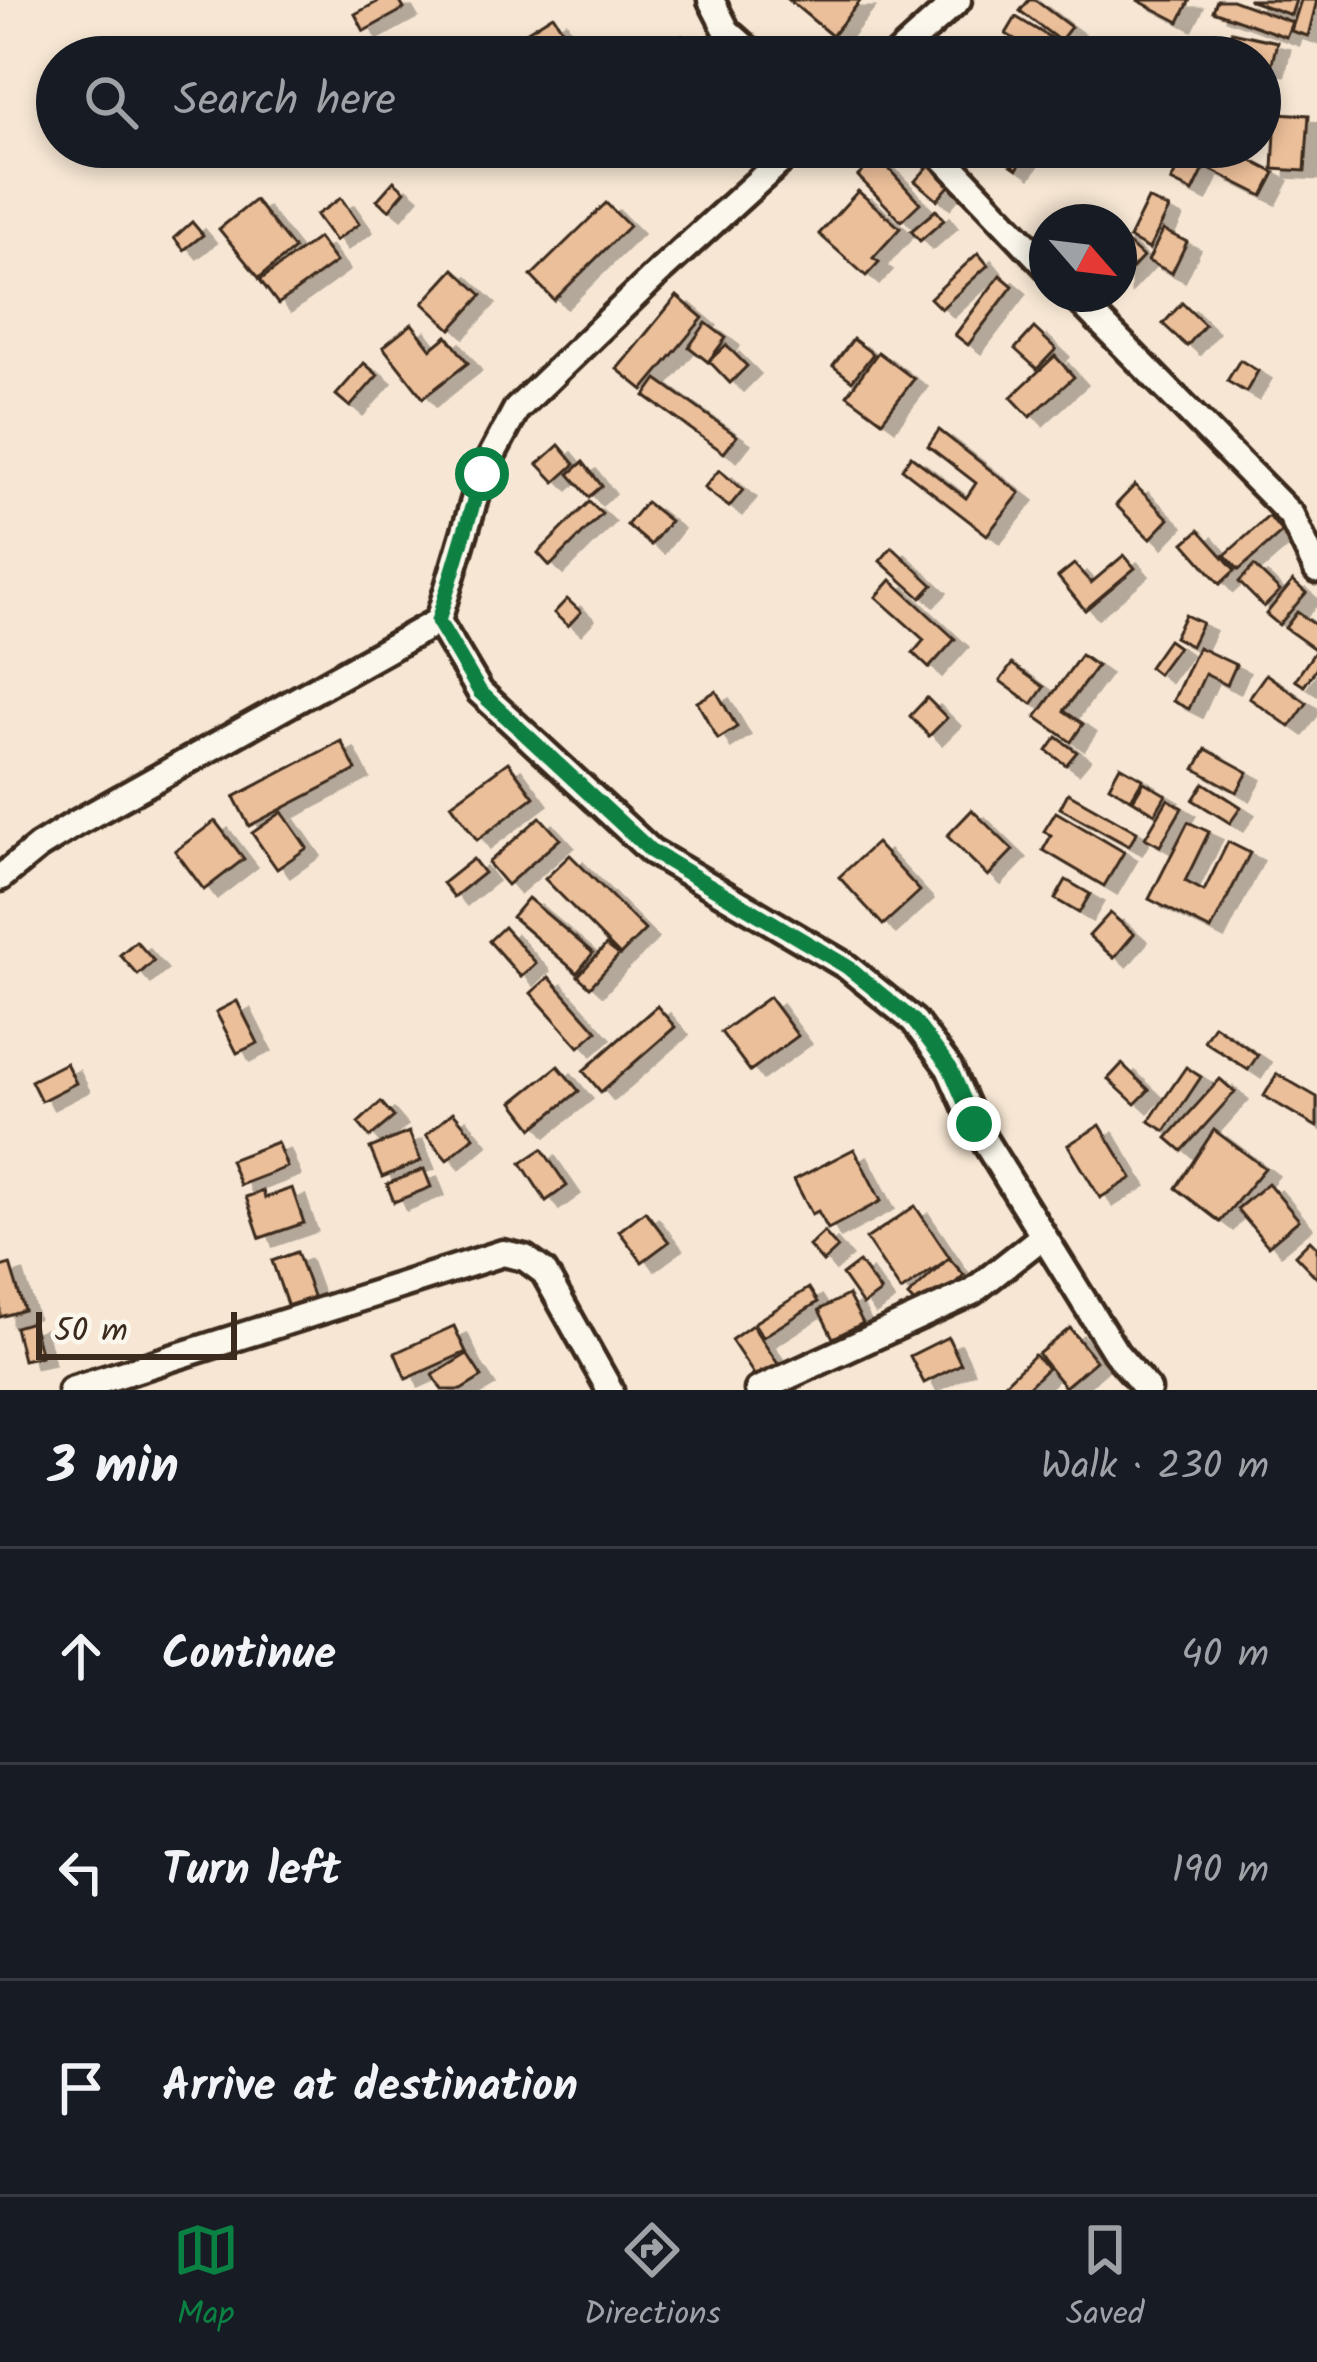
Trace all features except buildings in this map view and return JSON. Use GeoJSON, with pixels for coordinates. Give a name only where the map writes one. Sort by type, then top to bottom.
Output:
{"type":"FeatureCollection","features":[{"type":"Feature","properties":{"kind":"street"},"geometry":{"type":"LineString","coordinates":[[711,0],[733,36]]}},
{"type":"Feature","properties":{"kind":"street"},"geometry":{"type":"LineString","coordinates":[[918,36],[958,0]]}},
{"type":"Feature","properties":{"kind":"street"},"geometry":{"type":"LineString","coordinates":[[0,878],[75,824],[438,621],[482,474],[516,410],[773,168]]}},
{"type":"Feature","properties":{"kind":"street"},"geometry":{"type":"LineString","coordinates":[[953,168],[1029,248]]}},
{"type":"Feature","properties":{"kind":"street"},"geometry":{"type":"LineString","coordinates":[[1090,312],[1291,515],[1317,570]]}},
{"type":"Feature","properties":{"kind":"street"},"geometry":{"type":"LineString","coordinates":[[438,621],[480,692],[651,851],[846,966],[914,1021],[950,1068],[974,1124],[1116,1353],[1148,1390]]}},
{"type":"Feature","properties":{"kind":"street"},"geometry":{"type":"LineString","coordinates":[[758,1390],[972,1292],[1043,1236]]}},
{"type":"Feature","properties":{"kind":"street"},"geometry":{"type":"LineString","coordinates":[[71,1390],[503,1253],[525,1258],[544,1272],[610,1390]]}},
{"type":"Feature","properties":{"kind":"route"},"geometry":{"type":"LineString","coordinates":[[482,474],[438,621],[480,692],[651,851],[846,966],[914,1021],[950,1068],[974,1124]]}}]}
